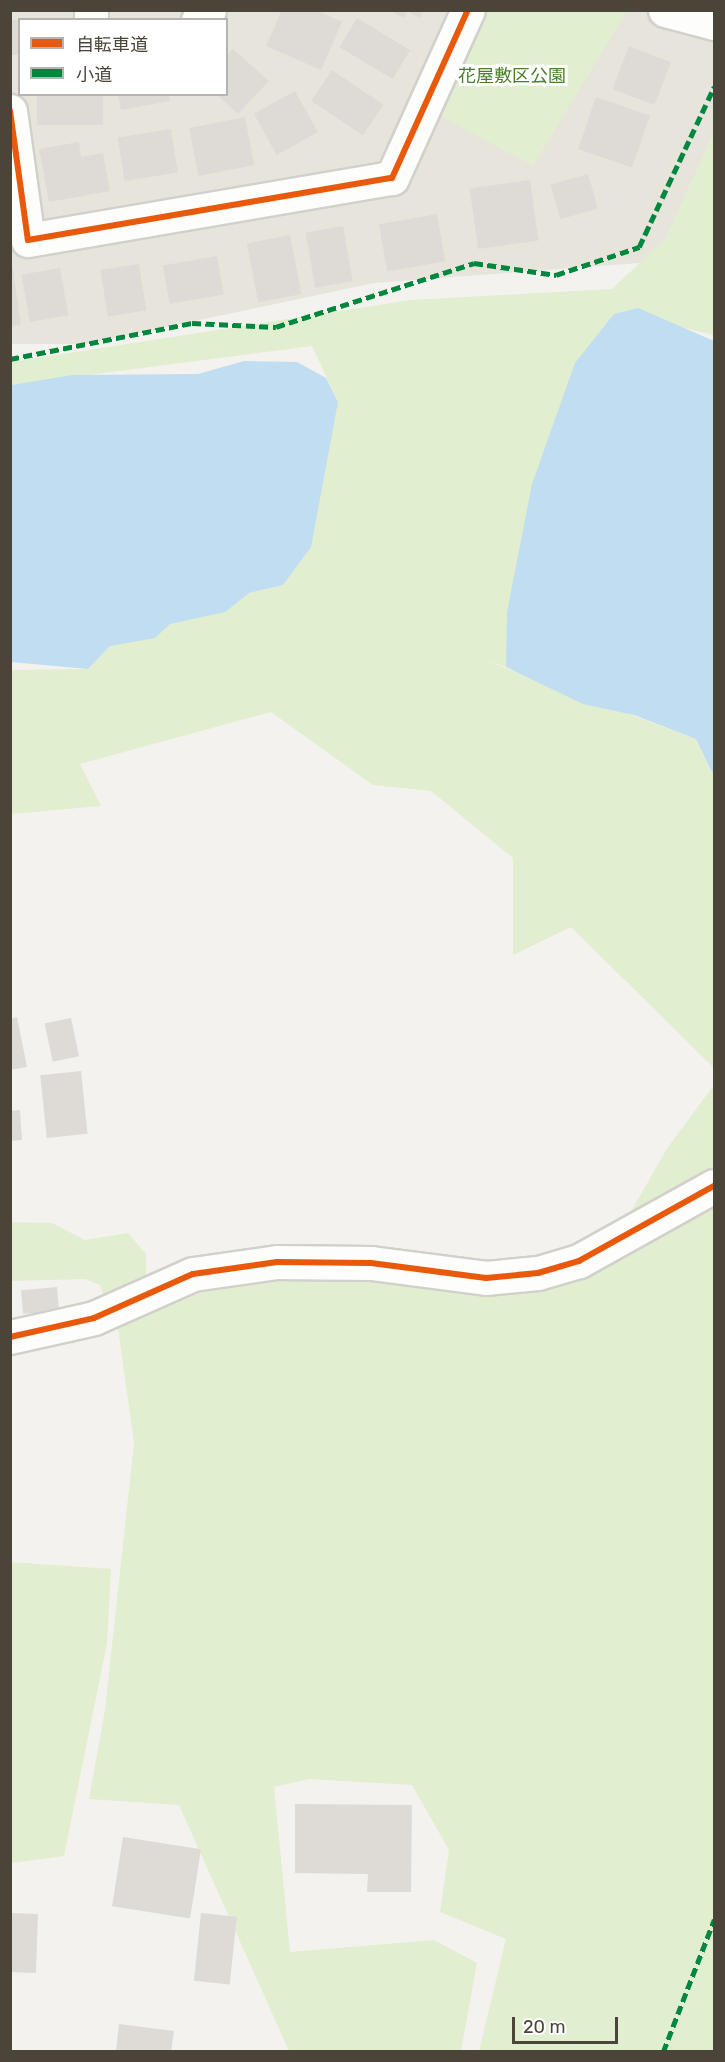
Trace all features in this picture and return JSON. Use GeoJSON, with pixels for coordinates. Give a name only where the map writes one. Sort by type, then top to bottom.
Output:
{"type":"FeatureCollection","features":[{"type":"Feature","properties":{"kind":"street"},"geometry":{"type":"LineString","coordinates":[[10,111],[28,240],[392,178],[468,10]]}},
{"type":"Feature","properties":{"kind":"street"},"geometry":{"type":"LineString","coordinates":[[665,10],[714,23]]}},
{"type":"Feature","properties":{"kind":"street"},"geometry":{"type":"LineString","coordinates":[[10,1336],[94,1318],[194,1274],[277,1262],[371,1263],[486,1278],[538,1273],[579,1261],[714,1186]]}},
{"type":"Feature","properties":{"kind":"shaded area"},"geometry":{"type":"Polygon","coordinates":[[[10,11],[714,11],[714,283],[639,263],[374,283],[86,344],[11,344],[10,11]]]}},
{"type":"Feature","properties":{"kind":"green space","name":"花屋敷区公園"},"geometry":{"type":"Polygon","coordinates":[[[474,11],[627,11],[533,166],[424,107],[474,11]]]}},
{"type":"Feature","properties":{"kind":"green space"},"geometry":{"type":"Polygon","coordinates":[[[714,132],[714,335],[684,328],[523,529],[506,667],[484,660],[696,739],[714,776],[714,1068],[571,927],[513,955],[513,858],[431,791],[373,785],[271,712],[80,764],[101,806],[11,814],[11,670],[88,669],[110,646],[249,593],[283,585],[325,464],[338,402],[312,346],[11,385],[11,362],[411,300],[612,289],[665,239],[714,132]]]}},
{"type":"Feature","properties":{"kind":"green space"},"geometry":{"type":"Polygon","coordinates":[[[714,1085],[714,2051],[479,2051],[506,1939],[440,1912],[449,1850],[412,1785],[309,1779],[274,1787],[290,1952],[434,1940],[477,1963],[461,2051],[289,2051],[179,1805],[89,1799],[105,1710],[134,1443],[118,1328],[226,1282],[362,1278],[495,1293],[625,1222],[668,1147],[714,1085]]]}},
{"type":"Feature","properties":{"kind":"green space"},"geometry":{"type":"Polygon","coordinates":[[[10,1222],[52,1223],[85,1240],[128,1233],[146,1254],[146,1283],[125,1294],[103,1294],[100,1285],[85,1279],[11,1281],[10,1222]]]}},
{"type":"Feature","properties":{"kind":"green space"},"geometry":{"type":"Polygon","coordinates":[[[10,1562],[111,1569],[107,1643],[64,1856],[11,1863],[10,1562]]]}},
{"type":"Feature","properties":{"kind":"water"},"geometry":{"type":"Polygon","coordinates":[[[638,308],[714,341],[714,776],[696,739],[634,715],[583,704],[506,667],[507,612],[532,484],[575,363],[614,314],[638,308]]]}},
{"type":"Feature","properties":{"kind":"water"},"geometry":{"type":"Polygon","coordinates":[[[244,361],[297,362],[326,378],[338,402],[311,547],[283,585],[249,593],[225,612],[170,624],[155,638],[110,646],[88,669],[11,662],[11,385],[73,375],[198,374],[244,361]]]}},
{"type":"Feature","properties":{"kind":"building"},"geometry":{"type":"Polygon","coordinates":[[[282,10],[316,10],[342,22],[321,70],[266,46],[282,10]]]}},
{"type":"Feature","properties":{"kind":"building"},"geometry":{"type":"Polygon","coordinates":[[[388,10],[423,10],[420,18],[407,11],[404,18],[388,10]]]}},
{"type":"Feature","properties":{"kind":"building"},"geometry":{"type":"Polygon","coordinates":[[[357,18],[410,50],[393,79],[339,47],[357,18]]]}},
{"type":"Feature","properties":{"kind":"building"},"geometry":{"type":"Polygon","coordinates":[[[10,20],[18,20],[18,55],[10,55],[10,20]]]}},
{"type":"Feature","properties":{"kind":"building"},"geometry":{"type":"Polygon","coordinates":[[[629,46],[671,62],[655,105],[613,89],[629,46]]]}},
{"type":"Feature","properties":{"kind":"building"},"geometry":{"type":"Polygon","coordinates":[[[233,49],[269,81],[238,114],[218,96],[228,96],[228,54],[233,49]]]}},
{"type":"Feature","properties":{"kind":"building"},"geometry":{"type":"Polygon","coordinates":[[[332,70],[383,105],[363,135],[311,101],[332,70]]]}},
{"type":"Feature","properties":{"kind":"building"},"geometry":{"type":"Polygon","coordinates":[[[295,91],[318,132],[277,155],[254,114],[295,91]]]}},
{"type":"Feature","properties":{"kind":"building"},"geometry":{"type":"Polygon","coordinates":[[[37,96],[103,96],[103,125],[37,125],[37,96]]]}},
{"type":"Feature","properties":{"kind":"building"},"geometry":{"type":"Polygon","coordinates":[[[118,96],[169,96],[170,101],[121,110],[118,96]]]}},
{"type":"Feature","properties":{"kind":"building"},"geometry":{"type":"Polygon","coordinates":[[[596,97],[650,116],[632,168],[578,149],[596,97]]]}},
{"type":"Feature","properties":{"kind":"building"},"geometry":{"type":"Polygon","coordinates":[[[245,117],[254,165],[198,176],[189,128],[245,117]]]}},
{"type":"Feature","properties":{"kind":"building"},"geometry":{"type":"Polygon","coordinates":[[[171,129],[178,172],[125,181],[118,137],[171,129]]]}},
{"type":"Feature","properties":{"kind":"building"},"geometry":{"type":"Polygon","coordinates":[[[79,142],[81,157],[103,153],[110,191],[49,202],[39,149],[79,142]]]}},
{"type":"Feature","properties":{"kind":"building"},"geometry":{"type":"Polygon","coordinates":[[[588,174],[598,209],[560,219],[551,185],[588,174]]]}},
{"type":"Feature","properties":{"kind":"building"},"geometry":{"type":"Polygon","coordinates":[[[530,180],[538,240],[478,249],[470,188],[530,180]]]}},
{"type":"Feature","properties":{"kind":"building"},"geometry":{"type":"Polygon","coordinates":[[[437,214],[445,261],[387,272],[379,224],[437,214]]]}},
{"type":"Feature","properties":{"kind":"building"},"geometry":{"type":"Polygon","coordinates":[[[343,226],[353,281],[315,288],[306,233],[343,226]]]}},
{"type":"Feature","properties":{"kind":"building"},"geometry":{"type":"Polygon","coordinates":[[[290,235],[301,294],[258,302],[247,243],[290,235]]]}},
{"type":"Feature","properties":{"kind":"building"},"geometry":{"type":"Polygon","coordinates":[[[10,249],[21,325],[10,326],[10,249]]]}},
{"type":"Feature","properties":{"kind":"building"},"geometry":{"type":"Polygon","coordinates":[[[217,256],[224,294],[170,304],[163,266],[217,256]]]}},
{"type":"Feature","properties":{"kind":"building"},"geometry":{"type":"Polygon","coordinates":[[[139,264],[146,310],[108,317],[100,270],[139,264]]]}},
{"type":"Feature","properties":{"kind":"building"},"geometry":{"type":"Polygon","coordinates":[[[60,268],[68,315],[30,322],[22,275],[60,268]]]}},
{"type":"Feature","properties":{"kind":"building"},"geometry":{"type":"Polygon","coordinates":[[[17,1017],[27,1067],[10,1070],[10,1019],[17,1017]]]}},
{"type":"Feature","properties":{"kind":"building"},"geometry":{"type":"Polygon","coordinates":[[[71,1018],[79,1056],[53,1062],[45,1024],[71,1018]]]}},
{"type":"Feature","properties":{"kind":"building"},"geometry":{"type":"Polygon","coordinates":[[[81,1071],[88,1134],[47,1138],[40,1075],[81,1071]]]}},
{"type":"Feature","properties":{"kind":"building"},"geometry":{"type":"Polygon","coordinates":[[[20,1110],[22,1140],[10,1141],[10,1111],[20,1110]]]}},
{"type":"Feature","properties":{"kind":"building"},"geometry":{"type":"Polygon","coordinates":[[[57,1287],[59,1311],[23,1314],[21,1290],[57,1287]]]}},
{"type":"Feature","properties":{"kind":"building"},"geometry":{"type":"Polygon","coordinates":[[[295,1804],[412,1805],[411,1892],[367,1892],[368,1874],[295,1873],[295,1804]]]}},
{"type":"Feature","properties":{"kind":"building"},"geometry":{"type":"Polygon","coordinates":[[[123,1837],[201,1849],[190,1918],[112,1906],[123,1837]]]}},
{"type":"Feature","properties":{"kind":"building"},"geometry":{"type":"Polygon","coordinates":[[[10,1913],[38,1914],[36,1973],[10,1972],[10,1913]]]}},
{"type":"Feature","properties":{"kind":"building"},"geometry":{"type":"Polygon","coordinates":[[[201,1913],[237,1917],[230,1984],[194,1981],[201,1913]]]}},
{"type":"Feature","properties":{"kind":"building"},"geometry":{"type":"Polygon","coordinates":[[[119,2024],[174,2031],[171,2052],[116,2052],[119,2024]]]}},
{"type":"Feature","properties":{"kind":"marked path"},"geometry":{"type":"LineString","coordinates":[[10,359],[192,323],[276,327],[474,263],[556,275],[639,247],[714,87]]}},
{"type":"Feature","properties":{"kind":"marked path"},"geometry":{"type":"LineString","coordinates":[[663,2052],[714,1920]]}},
{"type":"Feature","properties":{"kind":"cycle path"},"geometry":{"type":"LineString","coordinates":[[10,111],[28,240],[392,178],[468,10]]}},
{"type":"Feature","properties":{"kind":"cycle path"},"geometry":{"type":"LineString","coordinates":[[10,1337],[94,1318],[193,1274],[277,1262],[371,1263],[486,1278],[538,1273],[579,1261],[714,1186]]}}]}
